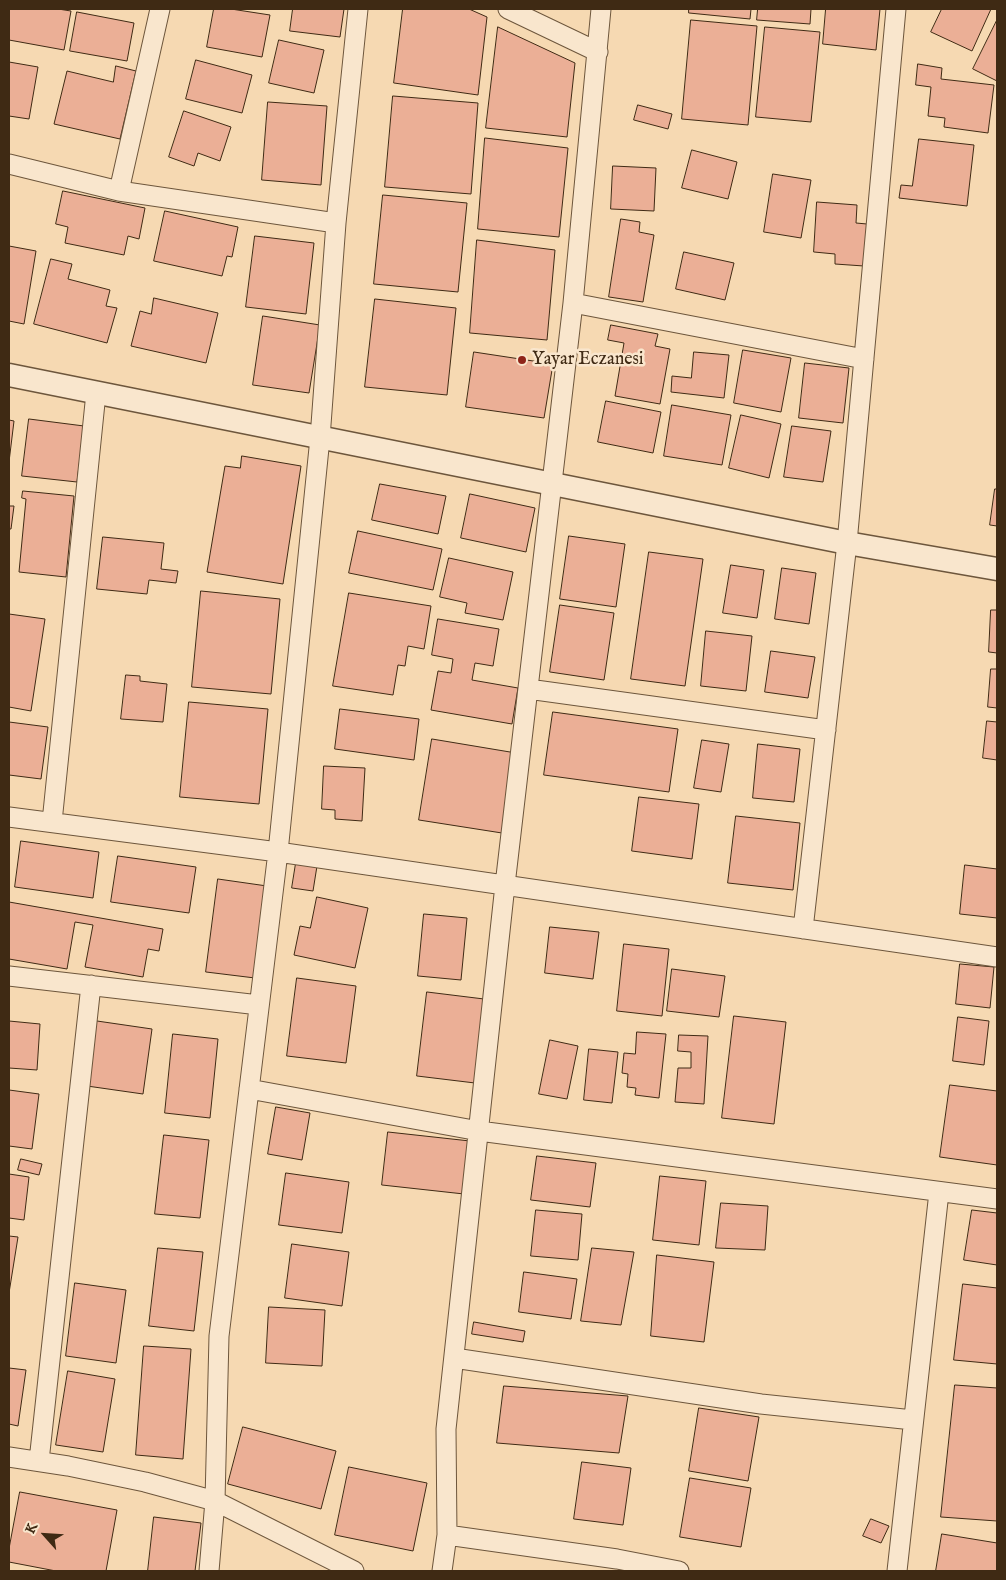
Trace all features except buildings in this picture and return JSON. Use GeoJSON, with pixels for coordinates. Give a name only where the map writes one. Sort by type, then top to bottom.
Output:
{"type":"FeatureCollection","features":[{"type":"Feature","properties":{"kind":"street"},"geometry":{"type":"LineString","coordinates":[[119,191],[160,9]]}},
{"type":"Feature","properties":{"kind":"street"},"geometry":{"type":"LineString","coordinates":[[208,1571],[215,1501],[218,1336],[278,852],[320,438],[336,223],[358,9]]}},
{"type":"Feature","properties":{"kind":"street"},"geometry":{"type":"LineString","coordinates":[[508,9],[598,52]]}},
{"type":"Feature","properties":{"kind":"street"},"geometry":{"type":"LineString","coordinates":[[442,1571],[447,1535],[446,1438],[454,1358],[505,885],[573,303],[601,9]]}},
{"type":"Feature","properties":{"kind":"street"},"geometry":{"type":"LineString","coordinates":[[803,929],[847,543],[896,9]]}},
{"type":"Feature","properties":{"kind":"street"},"geometry":{"type":"LineString","coordinates":[[9,164],[119,191],[336,223]]}},
{"type":"Feature","properties":{"kind":"street"},"geometry":{"type":"LineString","coordinates":[[573,303],[864,359]]}},
{"type":"Feature","properties":{"kind":"street"},"geometry":{"type":"LineString","coordinates":[[9,375],[552,486],[997,570]]}},
{"type":"Feature","properties":{"kind":"street"},"geometry":{"type":"LineString","coordinates":[[52,822],[96,393]]}},
{"type":"Feature","properties":{"kind":"street"},"geometry":{"type":"LineString","coordinates":[[528,689],[826,730]]}},
{"type":"Feature","properties":{"kind":"street"},"geometry":{"type":"LineString","coordinates":[[9,816],[278,852],[997,957]]}},
{"type":"Feature","properties":{"kind":"street"},"geometry":{"type":"LineString","coordinates":[[9,976],[259,1005]]}},
{"type":"Feature","properties":{"kind":"street"},"geometry":{"type":"LineString","coordinates":[[39,1461],[91,985]]}},
{"type":"Feature","properties":{"kind":"street"},"geometry":{"type":"LineString","coordinates":[[249,1089],[478,1131],[997,1199]]}},
{"type":"Feature","properties":{"kind":"street"},"geometry":{"type":"LineString","coordinates":[[897,1571],[939,1192]]}},
{"type":"Feature","properties":{"kind":"street"},"geometry":{"type":"LineString","coordinates":[[454,1358],[761,1404],[913,1420]]}},
{"type":"Feature","properties":{"kind":"street"},"geometry":{"type":"LineString","coordinates":[[9,1457],[145,1482],[215,1501],[354,1571]]}},
{"type":"Feature","properties":{"kind":"street"},"geometry":{"type":"LineString","coordinates":[[447,1535],[618,1559],[679,1571]]}},
{"type":"Feature","properties":{"kind":"place","name":"Yayar Eczanesi"},"geometry":{"type":"Point","coordinates":[522,360]}}]}
